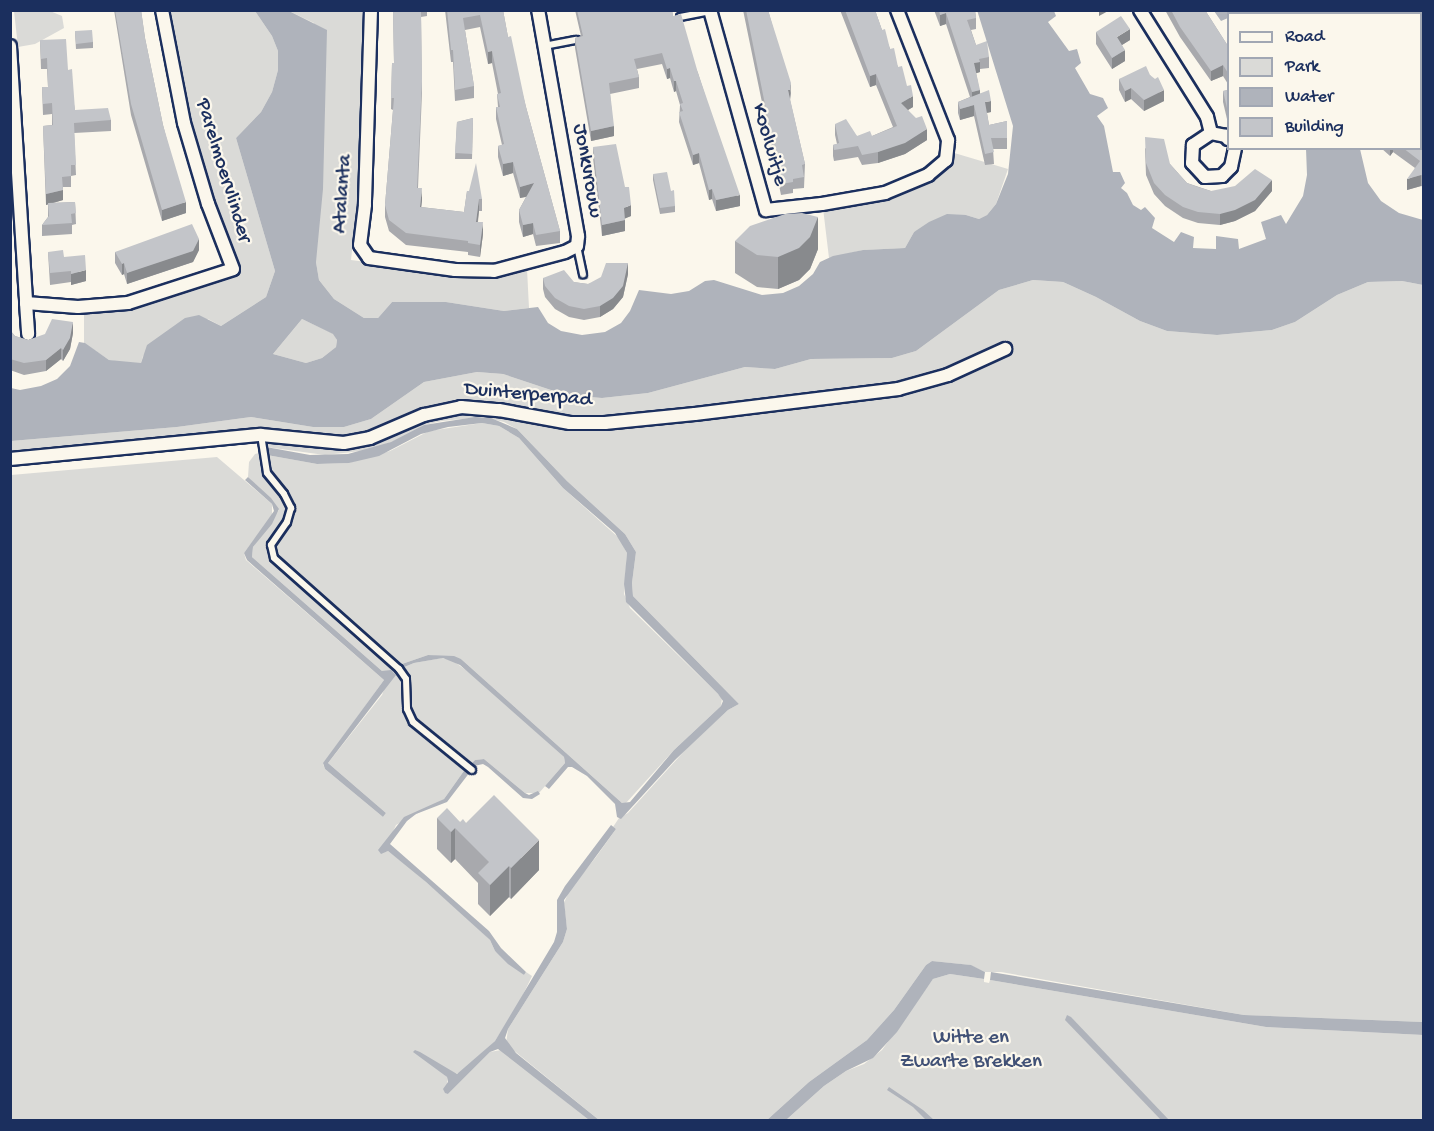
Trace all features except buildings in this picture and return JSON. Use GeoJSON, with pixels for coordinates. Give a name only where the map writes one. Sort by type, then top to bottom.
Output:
{"type":"FeatureCollection","features":[{"type":"Feature","properties":{"kind":"street","name":"Parelmoervlinder"},"geometry":{"type":"LineString","coordinates":[[26,303],[78,308],[128,303],[233,269],[208,204],[184,123],[162,10]]}},
{"type":"Feature","properties":{"kind":"street","name":"Atalanta"},"geometry":{"type":"LineString","coordinates":[[371,10],[368,149],[360,245],[369,258],[487,271]]}},
{"type":"Feature","properties":{"kind":"street","name":"Jonkvrouw"},"geometry":{"type":"LineString","coordinates":[[487,271],[520,266],[577,246],[578,236],[538,10]]}},
{"type":"Feature","properties":{"kind":"street","name":"Koolwitje"},"geometry":{"type":"LineString","coordinates":[[710,11],[766,213],[885,193],[927,174],[946,160],[948,140],[897,10]]}},
{"type":"Feature","properties":{"kind":"street"},"geometry":{"type":"LineString","coordinates":[[1140,10],[1207,117],[1211,133]]}},
{"type":"Feature","properties":{"kind":"street"},"geometry":{"type":"LineString","coordinates":[[10,46],[28,334]]}},
{"type":"Feature","properties":{"kind":"street"},"geometry":{"type":"LineString","coordinates":[[1227,138],[1211,133],[1193,145],[1192,163],[1205,177],[1222,176],[1232,167],[1239,150]]}},
{"type":"Feature","properties":{"kind":"street","name":"Duinterperpad"},"geometry":{"type":"LineString","coordinates":[[10,459],[261,435],[314,442],[344,443],[370,438],[424,415],[461,407],[499,410],[570,423],[615,422],[707,413],[898,389],[948,375],[1005,349]]}},
{"type":"Feature","properties":{"kind":"lane"},"geometry":{"type":"LineString","coordinates":[[680,17],[710,11]]}},
{"type":"Feature","properties":{"kind":"lane"},"geometry":{"type":"LineString","coordinates":[[544,46],[576,40]]}},
{"type":"Feature","properties":{"kind":"lane"},"geometry":{"type":"LineString","coordinates":[[577,246],[584,274]]}},
{"type":"Feature","properties":{"kind":"lane"},"geometry":{"type":"LineString","coordinates":[[261,435],[267,473],[284,494],[291,508],[287,522],[272,545],[274,558],[399,669],[408,686],[407,709],[413,722],[472,770]]}},
{"type":"Feature","properties":{"kind":"green space"},"geometry":{"type":"Polygon","coordinates":[[[14,11],[50,11],[62,16],[64,28],[35,44],[18,47],[14,11]]]}},
{"type":"Feature","properties":{"kind":"green space"},"geometry":{"type":"Polygon","coordinates":[[[165,11],[255,11],[272,36],[278,51],[278,70],[272,92],[261,112],[236,138],[275,271],[266,297],[221,326],[208,319],[143,356],[141,363],[129,364],[109,360],[84,343],[84,310],[118,310],[203,287],[223,278],[231,250],[194,150],[165,11]]]}},
{"type":"Feature","properties":{"kind":"green space"},"geometry":{"type":"Polygon","coordinates":[[[289,11],[366,11],[368,102],[351,260],[481,277],[527,269],[529,308],[504,311],[446,302],[392,302],[378,318],[364,318],[334,299],[319,280],[316,262],[314,23],[289,11]]]}},
{"type":"Feature","properties":{"kind":"green space"},"geometry":{"type":"Polygon","coordinates":[[[951,152],[1008,169],[996,204],[987,215],[979,219],[966,215],[914,232],[905,248],[863,250],[829,258],[823,208],[931,177],[951,152]]]}},
{"type":"Feature","properties":{"kind":"green space"},"geometry":{"type":"Polygon","coordinates":[[[1033,280],[1063,282],[1140,321],[1167,331],[1217,335],[1272,330],[1295,322],[1337,295],[1368,282],[1402,281],[1423,285],[1423,1022],[1244,1015],[1001,972],[985,972],[970,965],[932,961],[926,965],[894,1010],[867,1040],[809,1082],[767,1120],[599,1120],[506,1044],[508,1029],[563,942],[567,929],[564,903],[569,891],[616,829],[613,827],[619,818],[628,813],[688,747],[728,710],[739,704],[633,596],[632,583],[636,552],[625,534],[567,481],[517,429],[504,422],[483,417],[442,421],[424,425],[407,436],[370,450],[325,455],[266,447],[266,441],[344,446],[371,441],[425,418],[461,411],[498,413],[570,427],[605,426],[871,396],[899,392],[949,378],[1006,352],[1002,347],[947,372],[897,386],[695,411],[604,419],[570,419],[499,406],[460,404],[423,412],[369,435],[343,440],[314,439],[245,430],[181,441],[11,456],[11,441],[177,427],[251,417],[313,427],[344,427],[371,419],[424,382],[477,372],[503,374],[566,395],[602,398],[648,393],[745,367],[775,369],[811,359],[892,358],[916,351],[999,290],[1033,280]]]}},
{"type":"Feature","properties":{"kind":"green space"},"geometry":{"type":"Polygon","coordinates":[[[302,319],[334,334],[337,340],[336,347],[322,358],[306,363],[273,354],[302,319]]]}},
{"type":"Feature","properties":{"kind":"green space"},"geometry":{"type":"Polygon","coordinates":[[[482,423],[499,426],[519,438],[563,488],[619,538],[627,553],[624,594],[630,608],[722,698],[721,706],[674,750],[626,803],[622,803],[461,659],[428,655],[399,665],[277,556],[275,546],[290,524],[294,507],[287,491],[270,472],[267,455],[317,464],[348,463],[390,451],[429,431],[482,423]]]}},
{"type":"Feature","properties":{"kind":"green space"},"geometry":{"type":"Polygon","coordinates":[[[259,453],[264,475],[282,495],[288,508],[285,520],[268,544],[271,559],[395,670],[403,680],[404,709],[411,724],[466,768],[444,799],[396,825],[384,852],[388,851],[409,867],[467,918],[490,940],[495,951],[524,975],[526,972],[532,976],[518,1005],[495,1041],[460,1073],[455,1074],[415,1050],[447,1077],[448,1094],[490,1052],[501,1050],[589,1120],[11,1120],[11,475],[217,457],[272,504],[272,516],[244,553],[246,560],[384,680],[323,764],[325,769],[383,817],[386,813],[328,763],[382,695],[391,671],[382,671],[252,557],[253,547],[279,510],[248,477],[249,462],[255,454],[259,453]]]}},
{"type":"Feature","properties":{"kind":"green space"},"geometry":{"type":"Polygon","coordinates":[[[442,658],[452,660],[474,676],[564,757],[565,763],[539,793],[525,793],[484,759],[475,760],[471,764],[416,720],[410,708],[411,686],[402,668],[414,663],[442,658]]]}},
{"type":"Feature","properties":{"kind":"green space","name":"Witte en Zwarte Brekken"},"geometry":{"type":"Polygon","coordinates":[[[950,974],[984,979],[984,982],[989,983],[990,980],[1266,1027],[1423,1035],[1423,1120],[786,1120],[824,1086],[846,1071],[864,1064],[882,1050],[933,979],[950,974]]]}},
{"type":"Feature","properties":{"kind":"water"},"geometry":{"type":"Polygon","coordinates":[[[977,10],[1054,11],[1056,16],[1048,22],[1069,51],[1077,49],[1081,63],[1075,68],[1090,94],[1103,98],[1108,108],[1097,116],[1104,126],[1113,172],[1120,172],[1125,183],[1121,188],[1127,193],[1133,205],[1141,210],[1145,207],[1155,218],[1152,228],[1174,242],[1181,232],[1194,237],[1193,248],[1216,249],[1216,236],[1238,239],[1239,249],[1266,239],[1261,222],[1281,215],[1286,224],[1303,196],[1307,175],[1306,150],[1360,150],[1368,183],[1381,201],[1399,213],[1423,220],[1423,285],[1402,281],[1368,282],[1337,295],[1295,322],[1272,330],[1217,335],[1167,331],[1140,321],[1063,282],[1033,280],[999,290],[916,351],[892,358],[811,359],[775,369],[745,367],[648,393],[602,398],[566,395],[503,374],[477,372],[424,382],[371,419],[344,427],[313,427],[251,417],[177,427],[11,441],[11,388],[20,390],[41,386],[57,379],[70,366],[79,342],[85,343],[109,360],[141,363],[147,345],[185,318],[199,315],[221,326],[266,297],[275,271],[236,138],[261,112],[272,92],[278,70],[278,51],[272,36],[255,11],[289,11],[327,30],[323,189],[316,262],[319,280],[334,299],[364,318],[378,318],[392,302],[446,302],[504,311],[538,307],[548,323],[561,331],[582,335],[605,332],[621,323],[630,311],[639,290],[671,294],[689,291],[705,281],[714,280],[762,295],[783,293],[799,286],[813,274],[820,262],[833,256],[863,250],[905,248],[914,232],[947,214],[966,215],[979,219],[987,215],[996,204],[1008,174],[1013,126],[977,10]],[[302,319],[273,354],[306,363],[322,358],[336,347],[337,340],[333,334],[302,319]]]}},
{"type":"Feature","properties":{"kind":"water"},"geometry":{"type":"Polygon","coordinates":[[[1214,11],[1299,11],[1227,12],[1227,18],[1221,21],[1214,11]]]}},
{"type":"Feature","properties":{"kind":"water"},"geometry":{"type":"Polygon","coordinates":[[[475,417],[491,418],[517,429],[567,481],[625,534],[636,552],[632,583],[633,596],[739,704],[728,710],[675,760],[621,819],[617,817],[615,804],[587,776],[572,767],[568,767],[549,789],[545,786],[565,763],[564,757],[460,665],[443,658],[414,663],[402,668],[399,665],[428,655],[454,656],[461,659],[622,803],[630,802],[674,750],[721,706],[723,701],[626,602],[624,584],[627,553],[615,533],[563,488],[519,438],[499,426],[482,423],[448,427],[421,434],[379,456],[349,463],[317,464],[267,455],[266,447],[310,455],[348,454],[391,442],[424,425],[475,417]]]}},
{"type":"Feature","properties":{"kind":"water"},"geometry":{"type":"Polygon","coordinates":[[[248,477],[271,498],[279,509],[272,524],[253,547],[252,557],[382,671],[391,670],[396,675],[328,763],[386,813],[383,817],[325,769],[323,763],[384,680],[247,560],[244,553],[274,511],[272,504],[245,480],[248,477]]]}},
{"type":"Feature","properties":{"kind":"water"},"geometry":{"type":"Polygon","coordinates":[[[484,759],[525,793],[529,795],[538,791],[540,794],[532,799],[523,798],[488,767],[483,764],[474,766],[471,764],[475,760],[484,759]]]}},
{"type":"Feature","properties":{"kind":"water"},"geometry":{"type":"Polygon","coordinates":[[[466,768],[470,772],[447,802],[416,814],[407,821],[390,844],[489,931],[501,948],[526,972],[524,975],[508,964],[495,951],[490,940],[426,882],[388,851],[381,854],[378,850],[404,817],[444,799],[466,768]]]}},
{"type":"Feature","properties":{"kind":"water"},"geometry":{"type":"Polygon","coordinates":[[[611,825],[616,829],[564,900],[567,929],[563,942],[508,1029],[505,1038],[516,1053],[599,1120],[589,1120],[498,1049],[490,1052],[448,1094],[445,1093],[443,1089],[448,1082],[447,1077],[413,1052],[415,1050],[420,1052],[457,1074],[495,1041],[554,942],[557,932],[557,900],[611,825]]]}},
{"type":"Feature","properties":{"kind":"water"},"geometry":{"type":"Polygon","coordinates":[[[932,961],[971,965],[985,972],[984,979],[950,974],[933,979],[897,1032],[873,1058],[846,1071],[824,1086],[786,1120],[767,1120],[809,1082],[867,1040],[894,1010],[926,965],[932,961]]]}},
{"type":"Feature","properties":{"kind":"water"},"geometry":{"type":"Polygon","coordinates":[[[991,972],[1244,1015],[1423,1022],[1423,1035],[1266,1027],[990,980],[991,972]]]}},
{"type":"Feature","properties":{"kind":"water"},"geometry":{"type":"Polygon","coordinates":[[[1067,1015],[1169,1120],[1161,1120],[1065,1020],[1067,1015]]]}},
{"type":"Feature","properties":{"kind":"water"},"geometry":{"type":"Polygon","coordinates":[[[889,1087],[934,1120],[926,1120],[913,1107],[887,1090],[889,1087]]]}}]}
